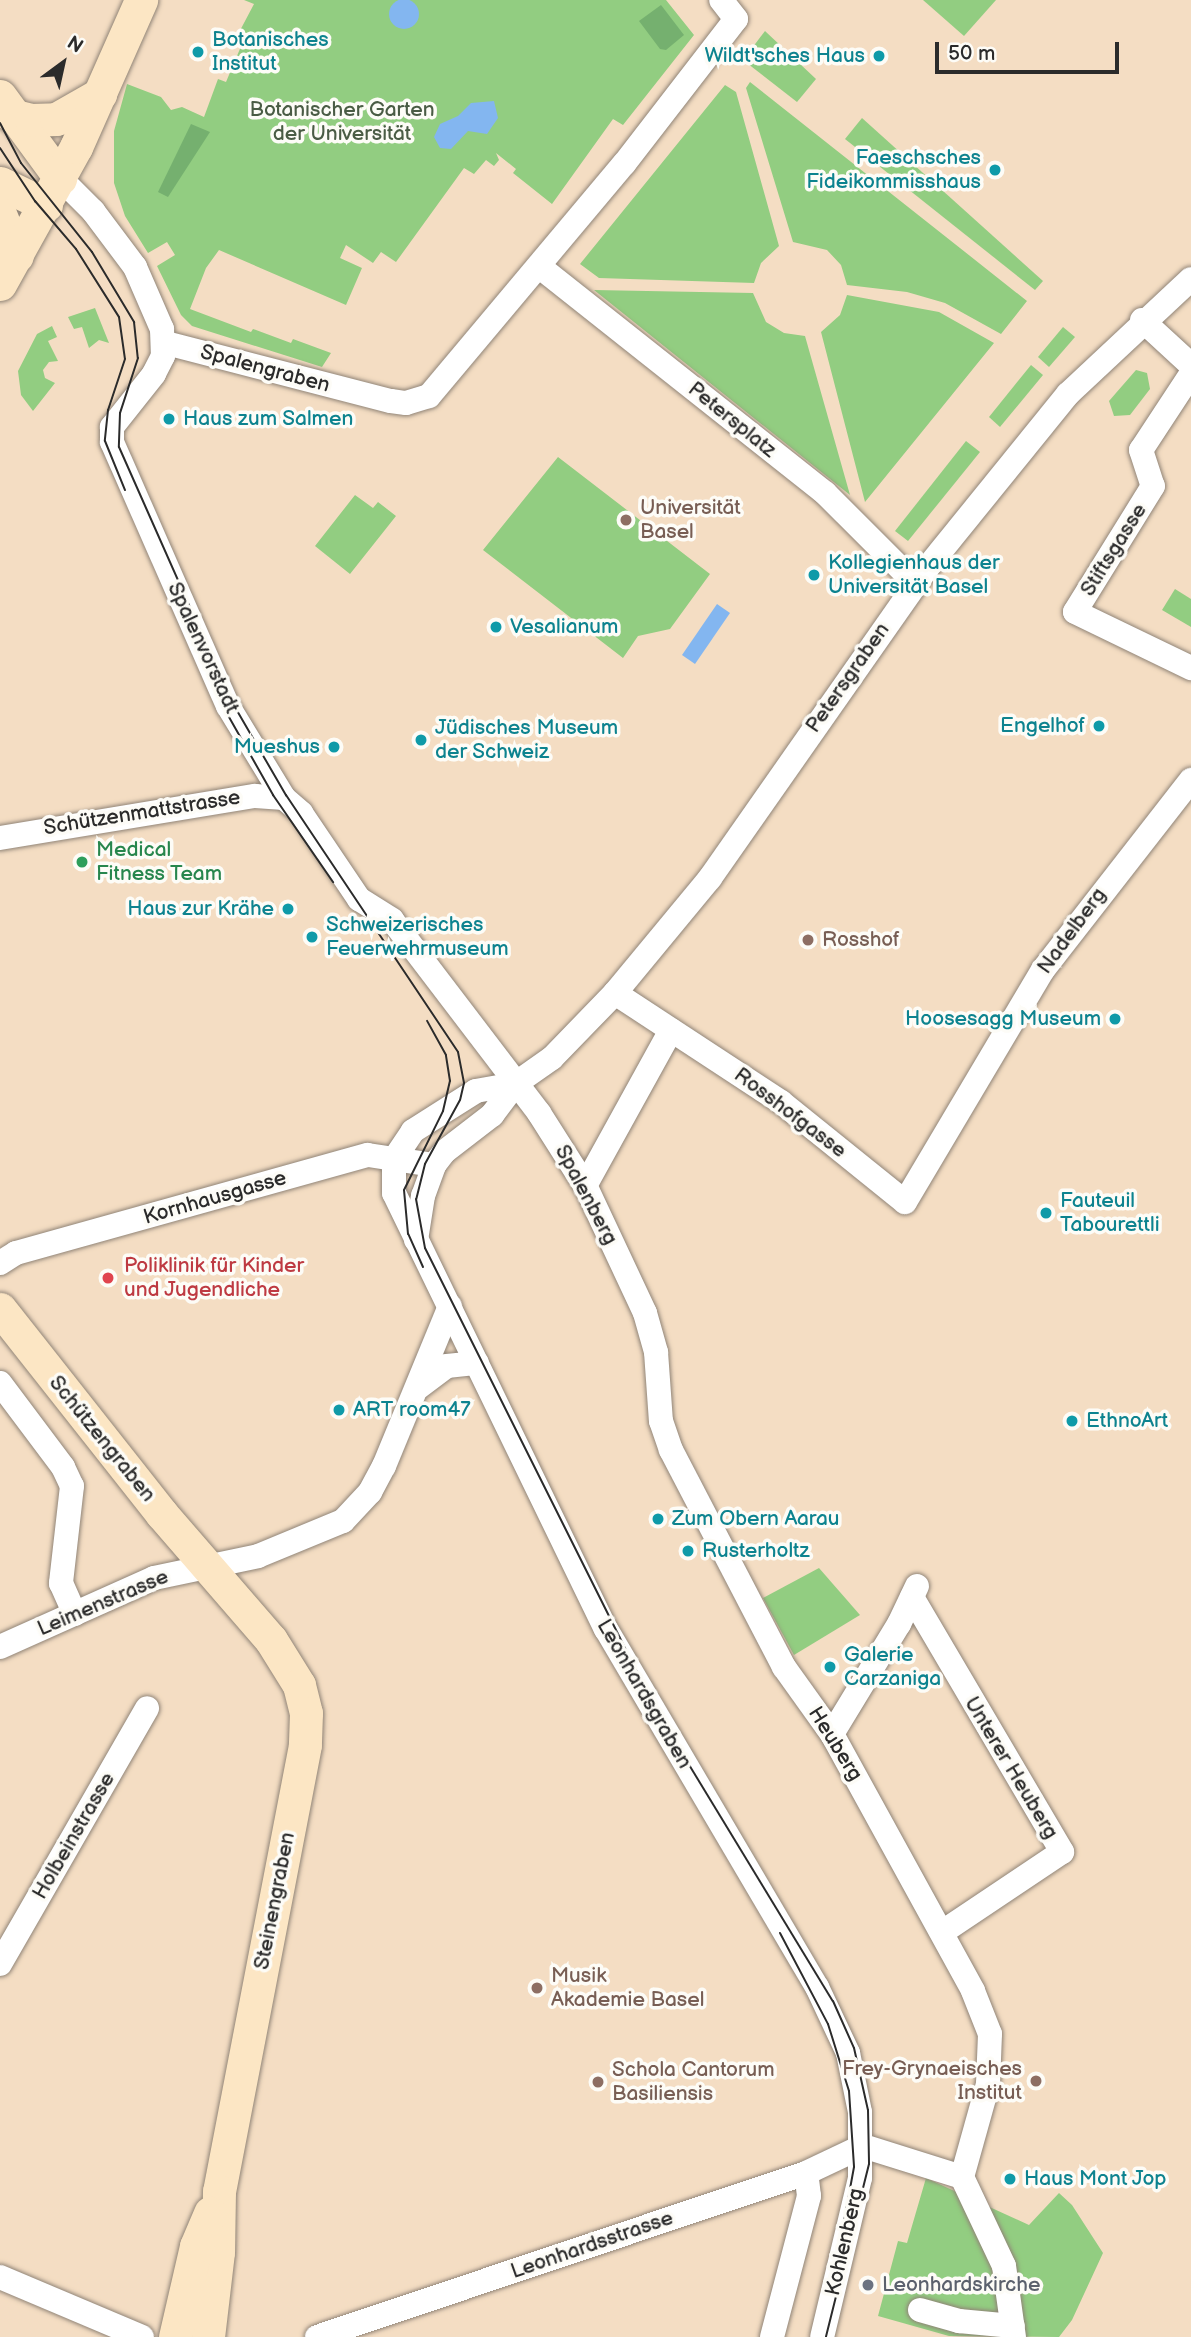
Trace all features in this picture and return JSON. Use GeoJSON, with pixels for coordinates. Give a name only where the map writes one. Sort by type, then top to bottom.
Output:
{"type":"FeatureCollection","features":[{"type":"Feature","properties":{"kind":"main road"},"geometry":{"type":"LineString","coordinates":[[8,270],[53,192],[141,0]]}},
{"type":"Feature","properties":{"kind":"main road"},"geometry":{"type":"LineString","coordinates":[[6,105],[31,120],[56,118],[100,94]]}},
{"type":"Feature","properties":{"kind":"main road"},"geometry":{"type":"LineString","coordinates":[[6,105],[53,192]]}},
{"type":"Feature","properties":{"kind":"main road"},"geometry":{"type":"LineString","coordinates":[[0,183],[53,192]]}},
{"type":"Feature","properties":{"kind":"main road"},"geometry":{"type":"LineString","coordinates":[[0,214],[8,270]]}},
{"type":"Feature","properties":{"kind":"main road","name":"Schützengraben"},"geometry":{"type":"LineString","coordinates":[[0,1309],[161,1513],[257,1622]]}},
{"type":"Feature","properties":{"kind":"main road","name":"Steinengraben"},"geometry":{"type":"LineString","coordinates":[[208,2337],[219,2191],[307,1729],[299,1685],[257,1622]]}},
{"type":"Feature","properties":{"kind":"main road","name":"Steinengraben"},"geometry":{"type":"LineString","coordinates":[[175,2337],[196,2246],[219,2191]]}},
{"type":"Feature","properties":{"kind":"street"},"geometry":{"type":"LineString","coordinates":[[540,267],[728,9]]}},
{"type":"Feature","properties":{"kind":"street"},"geometry":{"type":"LineString","coordinates":[[53,192],[93,211],[135,267],[166,343]]}},
{"type":"Feature","properties":{"kind":"street","name":"Spalengraben"},"geometry":{"type":"LineString","coordinates":[[166,343],[365,395],[406,403],[429,396],[540,267]]}},
{"type":"Feature","properties":{"kind":"street","name":"Petersplatz"},"geometry":{"type":"LineString","coordinates":[[540,267],[825,493],[915,583]]}},
{"type":"Feature","properties":{"kind":"street","name":"Petersgraben"},"geometry":{"type":"LineString","coordinates":[[434,1165],[500,1108],[515,1084],[552,1058],[615,993],[710,878],[915,583],[1068,394],[1142,320],[1191,279]]}},
{"type":"Feature","properties":{"kind":"street"},"geometry":{"type":"LineString","coordinates":[[1142,320],[1191,365]]}},
{"type":"Feature","properties":{"kind":"street","name":"Spalenvorstadt"},"geometry":{"type":"LineString","coordinates":[[166,343],[154,374],[112,427],[112,442],[228,706],[284,798],[301,813],[359,899],[392,920],[515,1084]]}},
{"type":"Feature","properties":{"kind":"street","name":"Stiftsgasse"},"geometry":{"type":"LineString","coordinates":[[1191,373],[1141,450],[1153,486],[1075,612],[1191,668]]}},
{"type":"Feature","properties":{"kind":"street","name":"Nadelberg"},"geometry":{"type":"LineString","coordinates":[[905,1202],[1043,970],[1191,780]]}},
{"type":"Feature","properties":{"kind":"street","name":"Schützenmattstrasse"},"geometry":{"type":"LineString","coordinates":[[0,838],[255,796],[284,798]]}},
{"type":"Feature","properties":{"kind":"street","name":"Rosshofgasse"},"geometry":{"type":"LineString","coordinates":[[615,993],[781,1102],[905,1202]]}},
{"type":"Feature","properties":{"kind":"street"},"geometry":{"type":"LineString","coordinates":[[585,1186],[671,1030]]}},
{"type":"Feature","properties":{"kind":"street","name":"Petersgraben"},"geometry":{"type":"LineString","coordinates":[[394,1159],[413,1131],[460,1100],[486,1088],[515,1084]]}},
{"type":"Feature","properties":{"kind":"street","name":"Spalenberg"},"geometry":{"type":"LineString","coordinates":[[515,1084],[585,1186],[645,1313]]}},
{"type":"Feature","properties":{"kind":"street","name":"Kornhausgasse"},"geometry":{"type":"LineString","coordinates":[[0,1263],[16,1254],[368,1155],[434,1165]]}},
{"type":"Feature","properties":{"kind":"street","name":"Leonhardsgraben"},"geometry":{"type":"LineString","coordinates":[[394,1159],[394,1193],[606,1629],[836,2021],[857,2089],[863,2146]]}},
{"type":"Feature","properties":{"kind":"street"},"geometry":{"type":"LineString","coordinates":[[416,1240],[416,1220],[434,1165]]}},
{"type":"Feature","properties":{"kind":"street","name":"Leimenstrasse"},"geometry":{"type":"LineString","coordinates":[[0,1647],[154,1578],[258,1556],[343,1521],[370,1492],[419,1387],[450,1306]]}},
{"type":"Feature","properties":{"kind":"street","name":"Heuberg"},"geometry":{"type":"LineString","coordinates":[[645,1313],[656,1352],[661,1421],[671,1450],[784,1667],[832,1734],[944,1931],[990,2034],[984,2114],[962,2177]]}},
{"type":"Feature","properties":{"kind":"street"},"geometry":{"type":"LineString","coordinates":[[419,1387],[447,1366],[477,1363]]}},
{"type":"Feature","properties":{"kind":"street"},"geometry":{"type":"LineString","coordinates":[[0,1383],[63,1467],[72,1486],[61,1583],[75,1614]]}},
{"type":"Feature","properties":{"kind":"street","name":"Unterer Heuberg"},"geometry":{"type":"LineString","coordinates":[[832,1734],[914,1591],[1062,1852],[944,1931]]}},
{"type":"Feature","properties":{"kind":"street","name":"Holbeinstrasse"},"geometry":{"type":"LineString","coordinates":[[0,1964],[147,1708]]}},
{"type":"Feature","properties":{"kind":"street"},"geometry":{"type":"LineString","coordinates":[[863,2146],[962,2177],[1004,2266],[1013,2331],[959,2321],[920,2310]]}},
{"type":"Feature","properties":{"kind":"street","name":"Leonhardsstrasse"},"geometry":{"type":"LineString","coordinates":[[317,2337],[806,2173],[863,2146]]}},
{"type":"Feature","properties":{"kind":"street","name":"Kohlenberg"},"geometry":{"type":"LineString","coordinates":[[822,2337],[844,2253],[863,2146]]}},
{"type":"Feature","properties":{"kind":"street"},"geometry":{"type":"LineString","coordinates":[[772,2337],[808,2196],[806,2173]]}},
{"type":"Feature","properties":{"kind":"street"},"geometry":{"type":"LineString","coordinates":[[0,2277],[142,2337]]}},
{"type":"Feature","properties":{"kind":"green space","name":"Botanischer Garten der Universität"},"geometry":{"type":"Polygon","coordinates":[[[244,0],[666,0],[694,35],[623,125],[613,119],[552,204],[513,173],[516,169],[496,153],[499,160],[494,166],[486,160],[474,174],[464,168],[396,262],[381,252],[373,263],[346,245],[340,258],[362,268],[346,305],[219,250],[206,268],[190,309],[251,332],[253,329],[291,343],[293,339],[331,353],[322,367],[192,326],[181,315],[157,266],[175,255],[167,242],[148,253],[125,216],[114,183],[114,131],[127,84],[161,97],[171,110],[182,107],[204,117],[218,79],[226,82],[242,44],[235,40],[254,4],[244,0]]]}},
{"type":"Feature","properties":{"kind":"green space"},"geometry":{"type":"Polygon","coordinates":[[[923,0],[996,0],[964,36],[923,0]]]}},
{"type":"Feature","properties":{"kind":"green space"},"geometry":{"type":"Polygon","coordinates":[[[661,5],[684,35],[666,50],[660,49],[639,21],[661,5]]]}},
{"type":"Feature","properties":{"kind":"green space"},"geometry":{"type":"Polygon","coordinates":[[[765,31],[816,79],[797,102],[743,60],[765,31]]]}},
{"type":"Feature","properties":{"kind":"green space"},"geometry":{"type":"Polygon","coordinates":[[[750,82],[1027,301],[1001,334],[945,303],[907,292],[847,285],[841,265],[827,250],[793,242],[746,88],[750,82]]]}},
{"type":"Feature","properties":{"kind":"green space"},"geometry":{"type":"Polygon","coordinates":[[[725,85],[736,92],[779,246],[761,263],[754,283],[599,278],[580,264],[725,85]]]}},
{"type":"Feature","properties":{"kind":"green space"},"geometry":{"type":"Polygon","coordinates":[[[862,118],[1043,281],[1035,290],[845,139],[862,118]]]}},
{"type":"Feature","properties":{"kind":"green space"},"geometry":{"type":"Polygon","coordinates":[[[191,124],[210,132],[168,197],[158,192],[191,124]]]}},
{"type":"Feature","properties":{"kind":"green space"},"geometry":{"type":"Polygon","coordinates":[[[594,290],[753,293],[766,322],[784,333],[805,336],[850,495],[594,290]]]}},
{"type":"Feature","properties":{"kind":"green space"},"geometry":{"type":"Polygon","coordinates":[[[847,295],[939,312],[994,343],[865,502],[821,332],[840,315],[847,295]]]}},
{"type":"Feature","properties":{"kind":"green space"},"geometry":{"type":"Polygon","coordinates":[[[95,308],[109,343],[99,340],[89,348],[82,327],[74,329],[68,317],[95,308]]]}},
{"type":"Feature","properties":{"kind":"green space"},"geometry":{"type":"Polygon","coordinates":[[[52,326],[57,337],[48,341],[58,361],[49,362],[43,370],[45,378],[55,383],[33,411],[21,395],[18,371],[37,334],[52,326]]]}},
{"type":"Feature","properties":{"kind":"green space"},"geometry":{"type":"Polygon","coordinates":[[[1063,327],[1075,337],[1049,367],[1038,357],[1063,327]]]}},
{"type":"Feature","properties":{"kind":"green space"},"geometry":{"type":"Polygon","coordinates":[[[1031,365],[1043,375],[1000,427],[989,417],[1031,365]]]}},
{"type":"Feature","properties":{"kind":"green space"},"geometry":{"type":"Polygon","coordinates":[[[1136,370],[1147,373],[1150,389],[1130,415],[1114,416],[1109,401],[1136,370]]]}},
{"type":"Feature","properties":{"kind":"green space"},"geometry":{"type":"Polygon","coordinates":[[[966,441],[980,452],[908,541],[895,531],[966,441]]]}},
{"type":"Feature","properties":{"kind":"green space"},"geometry":{"type":"Polygon","coordinates":[[[558,457],[710,574],[670,629],[638,636],[623,658],[483,550],[558,457]]]}},
{"type":"Feature","properties":{"kind":"green space"},"geometry":{"type":"Polygon","coordinates":[[[355,495],[373,508],[378,502],[396,516],[350,574],[315,546],[355,495]]]}},
{"type":"Feature","properties":{"kind":"green space"},"geometry":{"type":"Polygon","coordinates":[[[1175,589],[1191,599],[1191,627],[1162,610],[1175,589]]]}},
{"type":"Feature","properties":{"kind":"green space"},"geometry":{"type":"Polygon","coordinates":[[[819,1568],[860,1615],[794,1655],[763,1598],[819,1568]]]}},
{"type":"Feature","properties":{"kind":"green space"},"geometry":{"type":"Polygon","coordinates":[[[926,2178],[1029,2225],[1059,2193],[1072,2205],[1103,2253],[1072,2320],[1059,2337],[949,2336],[878,2316],[898,2241],[907,2243],[926,2178]]]}},
{"type":"Feature","properties":{"kind":"water"},"geometry":{"type":"Polygon","coordinates":[[[404,-1],[415,3],[419,14],[415,25],[404,29],[393,25],[389,14],[393,3],[404,-1]]]}},
{"type":"Feature","properties":{"kind":"water"},"geometry":{"type":"Polygon","coordinates":[[[494,101],[498,118],[487,134],[468,131],[451,149],[440,148],[434,137],[440,124],[458,116],[471,103],[494,101]]]}},
{"type":"Feature","properties":{"kind":"water"},"geometry":{"type":"Polygon","coordinates":[[[717,604],[730,613],[695,664],[682,655],[717,604]]]}},
{"type":"Feature","properties":{"kind":"tram line"},"geometry":{"type":"LineString","coordinates":[[0,123],[21,163],[92,252],[134,322],[138,358],[120,413],[119,447],[232,702],[286,795],[458,1052],[464,1083],[460,1100],[425,1164],[416,1199],[425,1248],[657,1712],[833,2001],[854,2048],[868,2110],[869,2164],[826,2337]]}},
{"type":"Feature","properties":{"kind":"tram line"},"geometry":{"type":"LineString","coordinates":[[0,148],[35,201],[76,249],[119,317],[125,359],[108,410],[105,441],[125,490]]}},
{"type":"Feature","properties":{"kind":"tram line"},"geometry":{"type":"LineString","coordinates":[[225,710],[273,795],[333,882]]}},
{"type":"Feature","properties":{"kind":"tram line"},"geometry":{"type":"LineString","coordinates":[[423,1267],[408,1234],[404,1190],[443,1111],[450,1081],[446,1055],[427,1021]]}},
{"type":"Feature","properties":{"kind":"tram line"},"geometry":{"type":"LineString","coordinates":[[780,1933],[828,2024],[849,2091],[854,2167],[841,2238]]}},
{"type":"Feature","properties":{"kind":"place","name":"Botanisches Institut"},"geometry":{"type":"Point","coordinates":[198,52]}},
{"type":"Feature","properties":{"kind":"place","name":"Wildt'sches Haus"},"geometry":{"type":"Point","coordinates":[879,56]}},
{"type":"Feature","properties":{"kind":"place","name":"Faeschsches Fideikommisshaus"},"geometry":{"type":"Point","coordinates":[995,170]}},
{"type":"Feature","properties":{"kind":"place","name":"Haus zum Salmen"},"geometry":{"type":"Point","coordinates":[169,419]}},
{"type":"Feature","properties":{"kind":"place","name":"Universität Basel"},"geometry":{"type":"Point","coordinates":[626,520]}},
{"type":"Feature","properties":{"kind":"place","name":"Kollegienhaus der Universität Basel"},"geometry":{"type":"Point","coordinates":[814,575]}},
{"type":"Feature","properties":{"kind":"place","name":"Vesalianum"},"geometry":{"type":"Point","coordinates":[496,627]}},
{"type":"Feature","properties":{"kind":"place","name":"Engelhof"},"geometry":{"type":"Point","coordinates":[1099,726]}},
{"type":"Feature","properties":{"kind":"place","name":"Jüdisches Museum der Schweiz"},"geometry":{"type":"Point","coordinates":[421,740]}},
{"type":"Feature","properties":{"kind":"place","name":"Mueshus"},"geometry":{"type":"Point","coordinates":[334,747]}},
{"type":"Feature","properties":{"kind":"place","name":"Medical Fitness Team"},"geometry":{"type":"Point","coordinates":[82,862]}},
{"type":"Feature","properties":{"kind":"place","name":"Haus zur Krähe"},"geometry":{"type":"Point","coordinates":[288,909]}},
{"type":"Feature","properties":{"kind":"place","name":"Schweizerisches Feuerwehrmuseum"},"geometry":{"type":"Point","coordinates":[312,937]}},
{"type":"Feature","properties":{"kind":"place","name":"Rosshof"},"geometry":{"type":"Point","coordinates":[808,940]}},
{"type":"Feature","properties":{"kind":"place","name":"Hoosesagg Museum"},"geometry":{"type":"Point","coordinates":[1115,1019]}},
{"type":"Feature","properties":{"kind":"place","name":"Fauteuil Tabourettli"},"geometry":{"type":"Point","coordinates":[1046,1213]}},
{"type":"Feature","properties":{"kind":"place","name":"Poliklinik für Kinder und Jugendliche"},"geometry":{"type":"Point","coordinates":[108,1278]}},
{"type":"Feature","properties":{"kind":"place","name":"ART room47"},"geometry":{"type":"Point","coordinates":[339,1410]}},
{"type":"Feature","properties":{"kind":"place","name":"EthnoArt"},"geometry":{"type":"Point","coordinates":[1072,1421]}},
{"type":"Feature","properties":{"kind":"place","name":"Zum Obern Aarau"},"geometry":{"type":"Point","coordinates":[658,1519]}},
{"type":"Feature","properties":{"kind":"place","name":"Rusterholtz"},"geometry":{"type":"Point","coordinates":[688,1551]}},
{"type":"Feature","properties":{"kind":"place","name":"Galerie Carzaniga"},"geometry":{"type":"Point","coordinates":[830,1667]}},
{"type":"Feature","properties":{"kind":"place","name":"Musik Akademie Basel"},"geometry":{"type":"Point","coordinates":[537,1988]}},
{"type":"Feature","properties":{"kind":"place","name":"Frey-Grynaeisches Institut"},"geometry":{"type":"Point","coordinates":[1036,2081]}},
{"type":"Feature","properties":{"kind":"place","name":"Schola Cantorum Basiliensis"},"geometry":{"type":"Point","coordinates":[598,2082]}},
{"type":"Feature","properties":{"kind":"place","name":"Haus Mont Jop"},"geometry":{"type":"Point","coordinates":[1010,2179]}},
{"type":"Feature","properties":{"kind":"place","name":"Leonhardskirche"},"geometry":{"type":"Point","coordinates":[868,2285]}}]}
